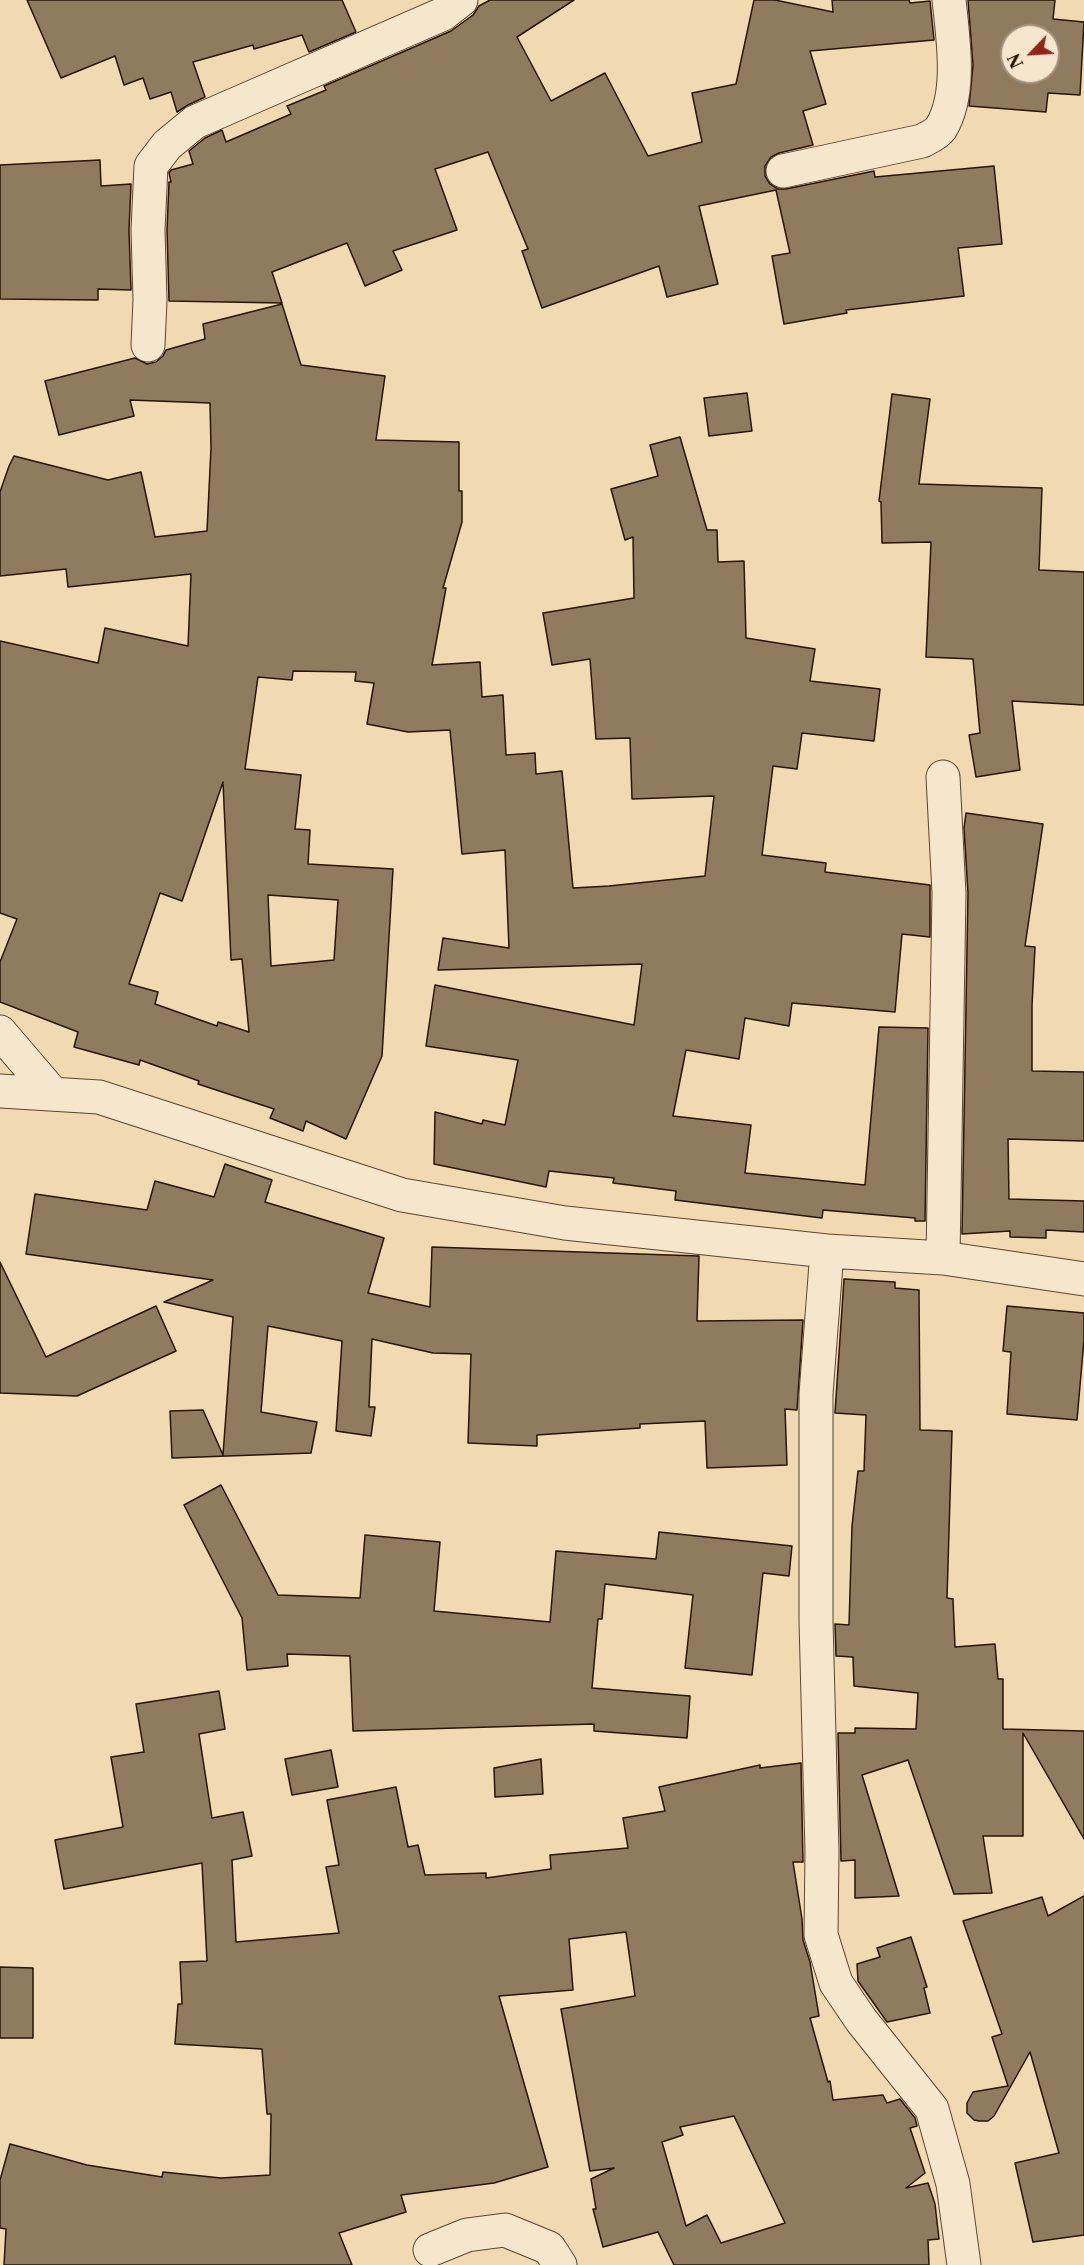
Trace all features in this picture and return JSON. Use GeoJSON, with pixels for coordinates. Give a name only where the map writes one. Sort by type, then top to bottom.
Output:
{"type":"FeatureCollection","features":[{"type":"Feature","properties":{"kind":"street"},"geometry":{"type":"LineString","coordinates":[[148,345],[150,300],[148,230],[152,166],[167,145],[195,122],[443,14],[461,0]]}},
{"type":"Feature","properties":{"kind":"street"},"geometry":{"type":"LineString","coordinates":[[783,171],[922,141],[939,130],[952,104],[954,46],[949,0]]}},
{"type":"Feature","properties":{"kind":"street"},"geometry":{"type":"LineString","coordinates":[[943,777],[950,893],[943,1258]]}},
{"type":"Feature","properties":{"kind":"street"},"geometry":{"type":"LineString","coordinates":[[0,1032],[53,1094]]}},
{"type":"Feature","properties":{"kind":"street"},"geometry":{"type":"LineString","coordinates":[[0,1091],[99,1097],[402,1195],[565,1223],[827,1251],[943,1258],[1084,1279]]}},
{"type":"Feature","properties":{"kind":"street"},"geometry":{"type":"LineString","coordinates":[[827,1251],[816,1394],[816,1621],[822,1851],[821,1935],[836,1983],[861,2020],[932,2109],[953,2184],[964,2265]]}},
{"type":"Feature","properties":{"kind":"street"},"geometry":{"type":"LineString","coordinates":[[430,2250],[467,2235],[505,2230],[549,2248],[560,2265]]}},
{"type":"Feature","properties":{"kind":"building"},"geometry":{"type":"Polygon","coordinates":[[[27,0],[342,0],[356,32],[309,52],[302,35],[254,49],[253,45],[193,62],[205,97],[177,112],[171,92],[150,99],[143,78],[124,85],[115,56],[61,78],[27,0]]]}},
{"type":"Feature","properties":{"kind":"building"},"geometry":{"type":"Polygon","coordinates":[[[490,0],[574,0],[517,37],[551,101],[605,73],[648,156],[702,142],[692,93],[736,84],[754,0],[775,0],[833,12],[832,0],[909,0],[910,3],[930,1],[934,40],[810,51],[826,104],[803,111],[813,145],[771,157],[765,166],[765,176],[770,184],[778,189],[786,189],[874,171],[875,177],[994,166],[1002,244],[958,248],[964,296],[846,310],[847,313],[784,324],[772,256],[790,253],[776,190],[699,206],[718,284],[667,297],[659,266],[542,308],[522,251],[528,249],[488,152],[435,169],[457,230],[393,251],[402,270],[365,286],[347,243],[272,272],[282,303],[169,301],[167,230],[169,182],[171,182],[169,173],[171,170],[193,164],[189,151],[205,138],[222,130],[226,142],[291,114],[287,106],[326,90],[324,86],[451,31],[473,15],[479,6],[490,0]]]}},
{"type":"Feature","properties":{"kind":"building"},"geometry":{"type":"Polygon","coordinates":[[[968,0],[1055,0],[1053,19],[1084,22],[1080,95],[1048,93],[1046,112],[969,106],[973,65],[968,0]]]}},
{"type":"Feature","properties":{"kind":"building"},"geometry":{"type":"Polygon","coordinates":[[[100,160],[101,186],[131,184],[129,230],[131,290],[98,289],[98,300],[0,299],[0,165],[100,160]]]}},
{"type":"Feature","properties":{"kind":"building"},"geometry":{"type":"Polygon","coordinates":[[[282,304],[301,365],[385,376],[376,440],[459,442],[459,491],[462,491],[462,522],[443,588],[446,588],[432,665],[480,662],[482,697],[503,695],[506,755],[535,753],[536,774],[562,771],[573,888],[705,876],[714,796],[632,799],[630,738],[596,739],[590,659],[552,665],[543,613],[634,598],[633,537],[625,540],[611,489],[658,476],[650,445],[680,437],[707,530],[717,530],[718,562],[744,561],[746,638],[815,649],[810,681],[880,689],[874,741],[802,733],[797,769],[773,766],[762,855],[826,863],[825,872],[930,885],[930,937],[902,934],[895,1012],[792,1003],[789,1026],[745,1018],[739,1059],[686,1050],[673,1116],[751,1125],[745,1173],[865,1185],[879,1027],[928,1028],[925,1221],[915,1221],[915,1218],[823,1210],[822,1218],[675,1200],[676,1191],[613,1183],[614,1178],[549,1171],[546,1187],[434,1164],[435,1112],[482,1124],[483,1120],[505,1125],[518,1060],[426,1046],[435,985],[634,1025],[642,964],[438,970],[443,938],[509,948],[505,850],[462,854],[450,730],[408,732],[367,724],[374,683],[355,681],[356,672],[293,671],[292,680],[258,677],[245,769],[301,775],[295,829],[310,830],[308,864],[393,869],[382,1056],[346,1139],[306,1121],[303,1131],[270,1118],[274,1109],[198,1084],[199,1081],[140,1060],[139,1065],[74,1047],[78,1032],[0,1002],[0,962],[17,919],[0,913],[0,641],[98,663],[105,628],[188,646],[191,574],[68,587],[66,569],[0,576],[0,492],[14,456],[108,480],[141,472],[155,537],[207,531],[211,448],[210,403],[130,400],[134,416],[59,435],[45,381],[135,358],[147,364],[156,362],[166,350],[205,339],[203,324],[282,304]],[[223,782],[182,901],[160,893],[129,984],[158,992],[155,1004],[217,1026],[218,1022],[249,1032],[242,959],[231,960],[223,782]],[[268,895],[271,966],[334,960],[338,900],[268,895]]]}},
{"type":"Feature","properties":{"kind":"building"},"geometry":{"type":"Polygon","coordinates":[[[747,393],[752,431],[709,436],[704,398],[747,393]]]}},
{"type":"Feature","properties":{"kind":"building"},"geometry":{"type":"Polygon","coordinates":[[[892,394],[930,399],[919,484],[1042,488],[1039,570],[1084,572],[1084,705],[1012,701],[1020,770],[976,777],[969,735],[980,733],[973,659],[926,657],[931,542],[882,543],[881,502],[879,501],[892,394]]]}},
{"type":"Feature","properties":{"kind":"building"},"geometry":{"type":"Polygon","coordinates":[[[966,813],[1043,824],[1025,946],[1035,947],[1032,1071],[1084,1072],[1084,1141],[1008,1139],[1009,1199],[1084,1201],[1084,1232],[1046,1230],[1046,1238],[1010,1237],[1010,1231],[962,1234],[968,893],[964,828],[966,813]]]}},
{"type":"Feature","properties":{"kind":"building"},"geometry":{"type":"Polygon","coordinates":[[[225,1164],[272,1180],[265,1202],[384,1238],[368,1293],[430,1307],[432,1247],[699,1256],[697,1321],[803,1320],[797,1410],[785,1409],[787,1465],[707,1468],[705,1421],[640,1424],[640,1428],[537,1435],[537,1446],[468,1443],[471,1354],[433,1353],[372,1339],[369,1407],[375,1407],[371,1436],[336,1431],[342,1341],[268,1326],[261,1412],[317,1422],[311,1453],[172,1458],[170,1411],[203,1410],[223,1455],[233,1317],[164,1302],[213,1280],[26,1254],[35,1194],[147,1210],[155,1181],[214,1197],[225,1164]]]}},
{"type":"Feature","properties":{"kind":"building"},"geometry":{"type":"Polygon","coordinates":[[[0,1262],[46,1357],[156,1306],[176,1351],[77,1396],[0,1393],[0,1262]]]}},
{"type":"Feature","properties":{"kind":"building"},"geometry":{"type":"Polygon","coordinates":[[[844,1279],[895,1282],[895,1288],[919,1290],[920,1430],[952,1431],[947,1598],[953,1599],[955,1647],[995,1644],[998,1679],[1003,1679],[1003,1729],[1084,1731],[1084,1839],[1023,1733],[1023,1836],[983,1836],[992,1893],[954,1894],[908,1760],[862,1775],[899,1896],[855,1898],[855,1860],[841,1861],[838,1733],[855,1733],[855,1728],[916,1729],[918,1693],[854,1686],[853,1657],[836,1656],[835,1624],[849,1625],[852,1526],[858,1471],[864,1471],[866,1415],[835,1413],[844,1279]]]}},
{"type":"Feature","properties":{"kind":"building"},"geometry":{"type":"Polygon","coordinates":[[[1007,1306],[1084,1313],[1077,1420],[1007,1414],[1011,1352],[1003,1351],[1007,1306]]]}},
{"type":"Feature","properties":{"kind":"building"},"geometry":{"type":"Polygon","coordinates":[[[221,1485],[278,1595],[360,1598],[365,1535],[440,1542],[434,1611],[550,1622],[556,1551],[656,1559],[659,1532],[792,1546],[789,1576],[763,1573],[752,1675],[685,1668],[693,1595],[605,1584],[602,1619],[598,1619],[592,1688],[690,1696],[687,1738],[594,1731],[594,1724],[353,1731],[350,1656],[287,1654],[288,1666],[247,1670],[242,1618],[184,1505],[221,1485]]]}},
{"type":"Feature","properties":{"kind":"building"},"geometry":{"type":"Polygon","coordinates":[[[219,1691],[225,1729],[199,1734],[212,1818],[243,1812],[252,1856],[232,1860],[236,1942],[339,1933],[326,1867],[339,1865],[327,1800],[396,1787],[408,1847],[418,1845],[425,1875],[486,1873],[486,1878],[551,1869],[550,1855],[628,1848],[623,1818],[665,1811],[659,1787],[760,1765],[760,1768],[801,1763],[803,1862],[793,1862],[803,1940],[810,1962],[819,2016],[810,2018],[828,2082],[830,2081],[833,2100],[883,2095],[887,2103],[900,2099],[915,2118],[917,2126],[910,2128],[925,2173],[906,2188],[928,2183],[935,2204],[939,2239],[928,2240],[929,2265],[674,2265],[658,2232],[603,2247],[593,2209],[596,2209],[591,2179],[614,2168],[590,2171],[561,2009],[635,1996],[626,1932],[569,1939],[573,1990],[499,1996],[548,2167],[494,2183],[401,2195],[406,2212],[339,2233],[352,2265],[4,2265],[6,2229],[0,2228],[0,2180],[10,2144],[87,2165],[162,2177],[163,2172],[221,2178],[270,2175],[271,2114],[267,2114],[262,2049],[175,2044],[178,2004],[182,2004],[180,1962],[207,1961],[202,1863],[64,1889],[55,1840],[123,1827],[111,1757],[144,1752],[136,1704],[219,1691]],[[734,2116],[680,2127],[683,2135],[662,2142],[686,2226],[707,2215],[721,2243],[785,2223],[734,2116]]]}},
{"type":"Feature","properties":{"kind":"building"},"geometry":{"type":"Polygon","coordinates":[[[331,1750],[338,1787],[292,1795],[285,1759],[331,1750]]]}},
{"type":"Feature","properties":{"kind":"building"},"geometry":{"type":"Polygon","coordinates":[[[541,1759],[543,1794],[495,1797],[494,1768],[541,1759]]]}},
{"type":"Feature","properties":{"kind":"building"},"geometry":{"type":"Polygon","coordinates":[[[1084,1896],[1084,2235],[1033,2242],[1015,2163],[1059,2153],[1030,2052],[994,2116],[988,2121],[979,2121],[974,2120],[967,2113],[967,2103],[973,2092],[1008,2086],[992,2037],[1002,2034],[963,1921],[1042,1897],[1048,1916],[1084,1896]]]}},
{"type":"Feature","properties":{"kind":"building"},"geometry":{"type":"Polygon","coordinates":[[[911,1937],[927,1987],[924,1988],[930,2013],[887,2022],[858,1981],[857,1964],[880,1957],[877,1948],[911,1937]]]}},
{"type":"Feature","properties":{"kind":"building"},"geometry":{"type":"Polygon","coordinates":[[[0,1967],[33,1968],[33,2038],[0,2038],[0,1967]]]}}]}
